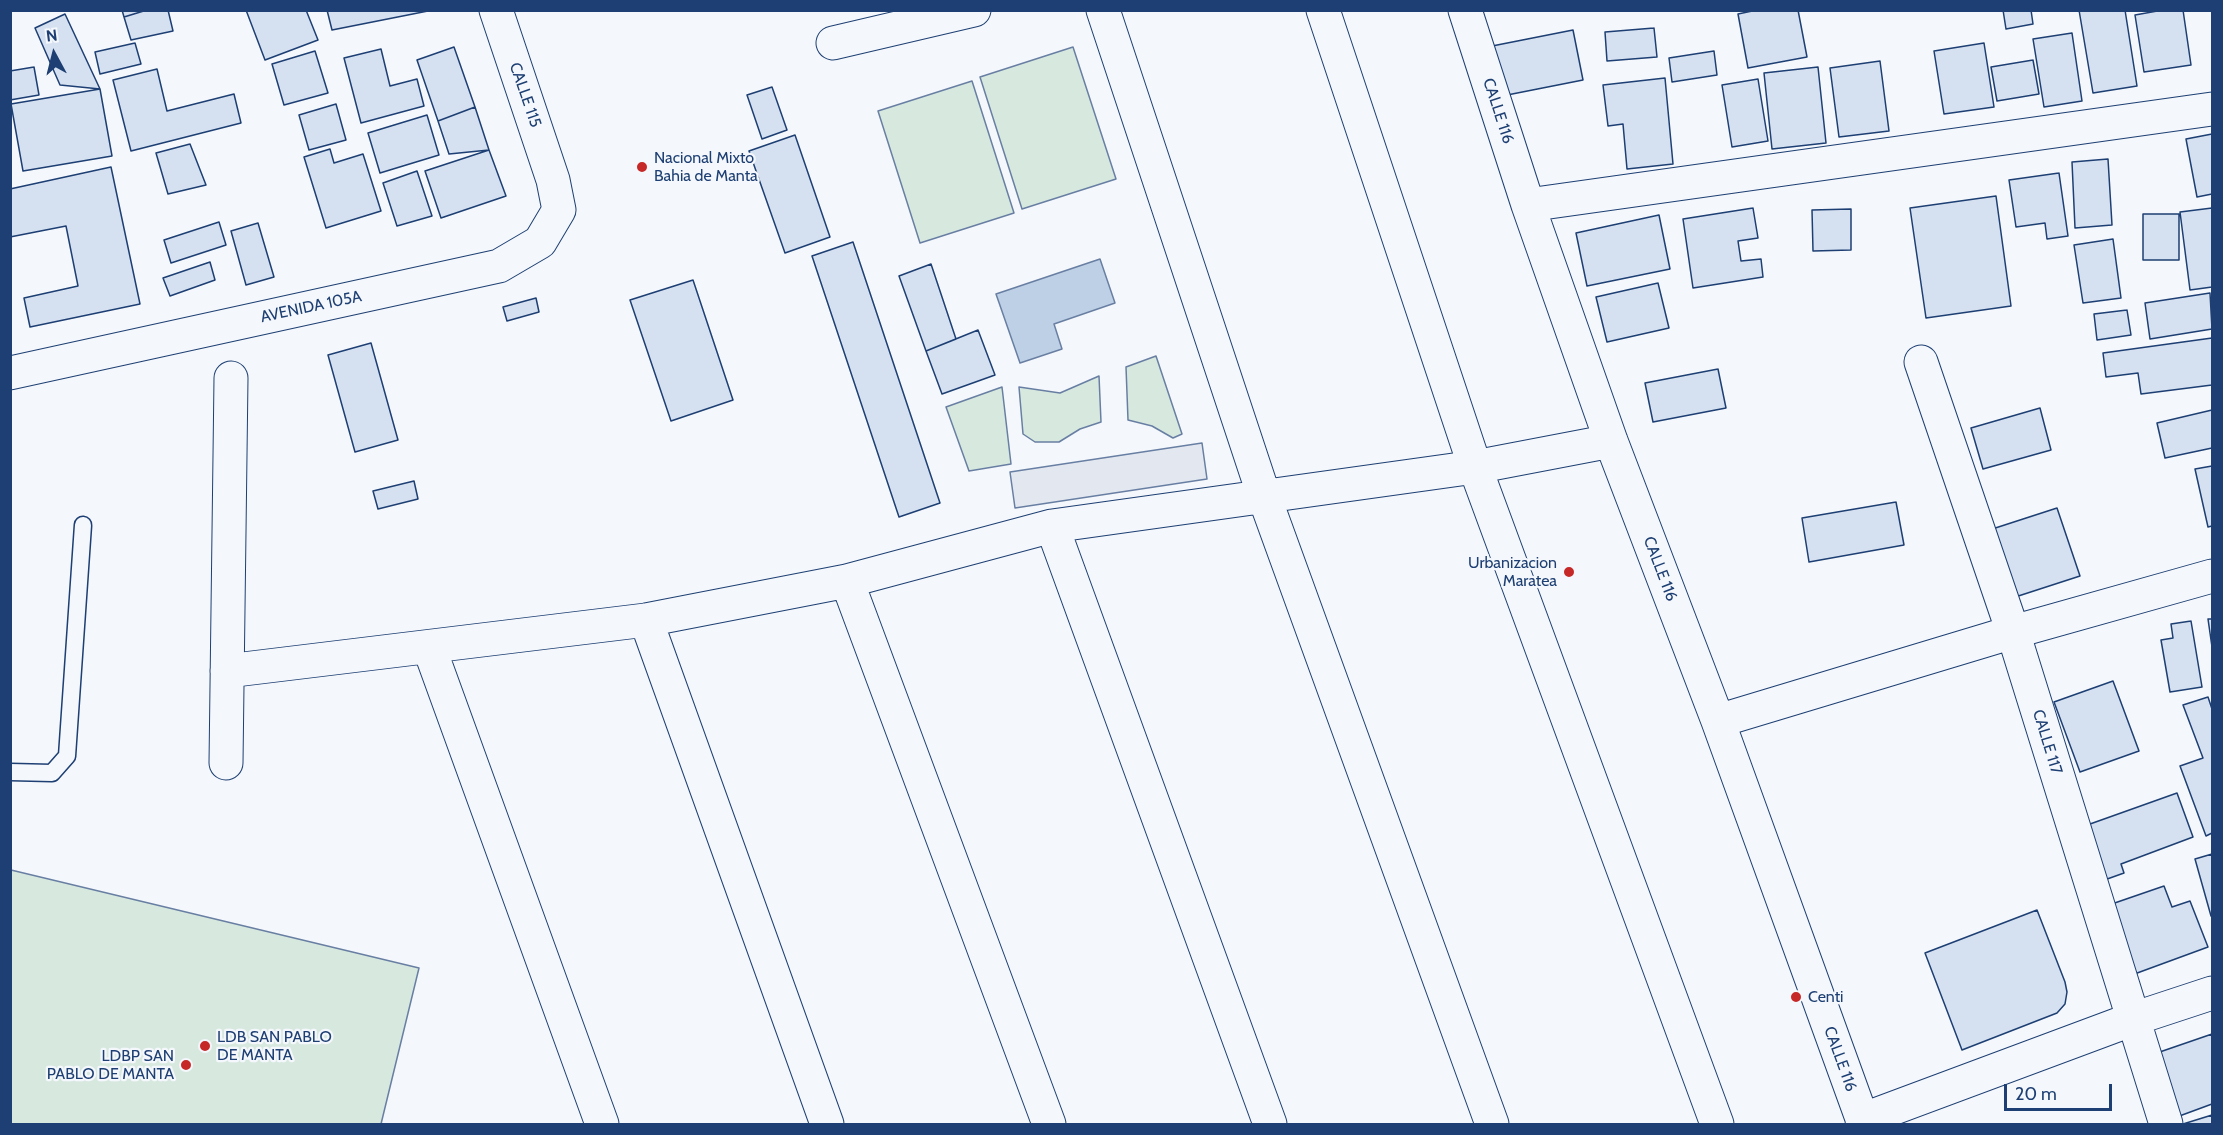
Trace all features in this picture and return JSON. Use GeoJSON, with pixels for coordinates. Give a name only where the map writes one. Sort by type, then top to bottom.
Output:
{"type":"FeatureCollection","features":[{"type":"Feature","properties":{"kind":"street","name":"CALLE 115"},"geometry":{"type":"LineString","coordinates":[[496,10],[554,180]]}},
{"type":"Feature","properties":{"kind":"street"},"geometry":{"type":"LineString","coordinates":[[833,43],[974,10]]}},
{"type":"Feature","properties":{"kind":"street"},"geometry":{"type":"LineString","coordinates":[[1103,10],[1264,496],[1492,1125]]}},
{"type":"Feature","properties":{"kind":"street"},"geometry":{"type":"LineString","coordinates":[[1323,10],[1475,467],[1717,1125]]}},
{"type":"Feature","properties":{"kind":"street","name":"CALLE 116"},"geometry":{"type":"LineString","coordinates":[[1465,10],[1528,204],[1611,441],[1718,721],[1863,1122]]}},
{"type":"Feature","properties":{"kind":"street"},"geometry":{"type":"LineString","coordinates":[[1528,204],[2212,109]]}},
{"type":"Feature","properties":{"kind":"street","name":"AVENIDA 105A"},"geometry":{"type":"LineString","coordinates":[[10,373],[499,266],[540,242],[559,210],[554,180]]}},
{"type":"Feature","properties":{"kind":"street","name":"CALLE 117"},"geometry":{"type":"LineString","coordinates":[[1921,362],[2013,632],[2166,1125]]}},
{"type":"Feature","properties":{"kind":"street"},"geometry":{"type":"LineString","coordinates":[[226,763],[231,378]]}},
{"type":"Feature","properties":{"kind":"street"},"geometry":{"type":"LineString","coordinates":[[227,671],[646,620],[847,580],[1052,526],[1475,467],[1611,441]]}},
{"type":"Feature","properties":{"kind":"street"},"geometry":{"type":"LineString","coordinates":[[1052,526],[1270,1125]]}},
{"type":"Feature","properties":{"kind":"street"},"geometry":{"type":"LineString","coordinates":[[1718,721],[2013,632],[2212,576]]}},
{"type":"Feature","properties":{"kind":"street"},"geometry":{"type":"LineString","coordinates":[[847,580],[1048,1125]]}},
{"type":"Feature","properties":{"kind":"street"},"geometry":{"type":"LineString","coordinates":[[646,620],[827,1125]]}},
{"type":"Feature","properties":{"kind":"street"},"geometry":{"type":"LineString","coordinates":[[429,647],[602,1125]]}},
{"type":"Feature","properties":{"kind":"street"},"geometry":{"type":"LineString","coordinates":[[1863,1122],[2133,1019],[2212,993]]}},
{"type":"Feature","properties":{"kind":"lane"},"geometry":{"type":"LineString","coordinates":[[10,772],[52,773],[67,756],[83,525]]}},
{"type":"Feature","properties":{"kind":"shaded area"},"geometry":{"type":"Polygon","coordinates":[[[1073,47],[1116,179],[1022,209],[980,77],[1073,47]]]}},
{"type":"Feature","properties":{"kind":"shaded area"},"geometry":{"type":"Polygon","coordinates":[[[972,81],[1014,213],[920,243],[878,111],[972,81]]]}},
{"type":"Feature","properties":{"kind":"shaded area"},"geometry":{"type":"Polygon","coordinates":[[[1156,356],[1182,434],[1173,438],[1152,426],[1128,420],[1126,367],[1156,356]]]}},
{"type":"Feature","properties":{"kind":"shaded area"},"geometry":{"type":"Polygon","coordinates":[[[1099,376],[1101,422],[1080,429],[1059,442],[1035,442],[1023,434],[1019,387],[1060,393],[1099,376]]]}},
{"type":"Feature","properties":{"kind":"shaded area"},"geometry":{"type":"Polygon","coordinates":[[[1002,387],[1011,464],[969,471],[946,407],[1002,387]]]}},
{"type":"Feature","properties":{"kind":"shaded area"},"geometry":{"type":"Polygon","coordinates":[[[1202,443],[1207,479],[1015,508],[1010,472],[1202,443]]]}},
{"type":"Feature","properties":{"kind":"shaded area","name":"LDB SAN PABLO DE MANTA"},"geometry":{"type":"Polygon","coordinates":[[[11,870],[419,968],[381,1124],[11,1124],[11,870]]]}},
{"type":"Feature","properties":{"kind":"water"},"geometry":{"type":"Polygon","coordinates":[[[1100,259],[1115,303],[1054,324],[1062,349],[1020,363],[996,294],[1100,259]]]}},
{"type":"Feature","properties":{"kind":"building"},"geometry":{"type":"Polygon","coordinates":[[[122,10],[147,10],[124,17],[122,10]]]}},
{"type":"Feature","properties":{"kind":"building"},"geometry":{"type":"Polygon","coordinates":[[[147,10],[168,10],[173,31],[131,40],[124,17],[147,10]]]}},
{"type":"Feature","properties":{"kind":"building"},"geometry":{"type":"Polygon","coordinates":[[[246,10],[306,10],[318,40],[265,60],[246,10]]]}},
{"type":"Feature","properties":{"kind":"building"},"geometry":{"type":"Polygon","coordinates":[[[327,10],[433,10],[332,30],[327,10]]]}},
{"type":"Feature","properties":{"kind":"building"},"geometry":{"type":"Polygon","coordinates":[[[1757,10],[1798,10],[1807,57],[1748,68],[1738,14],[1757,10]]]}},
{"type":"Feature","properties":{"kind":"building"},"geometry":{"type":"Polygon","coordinates":[[[2003,10],[2031,10],[2033,24],[2006,29],[2003,10]]]}},
{"type":"Feature","properties":{"kind":"building"},"geometry":{"type":"Polygon","coordinates":[[[2079,10],[2125,10],[2137,86],[2093,93],[2079,10]]]}},
{"type":"Feature","properties":{"kind":"building"},"geometry":{"type":"Polygon","coordinates":[[[2163,10],[2183,10],[2191,65],[2144,72],[2135,15],[2163,10]]]}},
{"type":"Feature","properties":{"kind":"building"},"geometry":{"type":"Polygon","coordinates":[[[65,14],[100,89],[60,85],[35,28],[65,14]]]}},
{"type":"Feature","properties":{"kind":"building"},"geometry":{"type":"Polygon","coordinates":[[[1654,28],[1657,57],[1607,61],[1605,32],[1654,28]]]}},
{"type":"Feature","properties":{"kind":"building"},"geometry":{"type":"Polygon","coordinates":[[[1573,30],[1583,80],[1492,98],[1482,48],[1573,30]]]}},
{"type":"Feature","properties":{"kind":"building"},"geometry":{"type":"Polygon","coordinates":[[[2072,33],[2082,101],[2044,107],[2033,39],[2072,33]]]}},
{"type":"Feature","properties":{"kind":"building"},"geometry":{"type":"Polygon","coordinates":[[[135,43],[141,64],[100,74],[95,52],[135,43]]]}},
{"type":"Feature","properties":{"kind":"building"},"geometry":{"type":"Polygon","coordinates":[[[1984,43],[1994,107],[1944,114],[1934,51],[1984,43]]]}},
{"type":"Feature","properties":{"kind":"building"},"geometry":{"type":"Polygon","coordinates":[[[454,47],[475,107],[438,121],[417,60],[454,47]]]}},
{"type":"Feature","properties":{"kind":"building"},"geometry":{"type":"Polygon","coordinates":[[[381,49],[390,86],[417,79],[424,106],[361,123],[344,58],[381,49]]]}},
{"type":"Feature","properties":{"kind":"building"},"geometry":{"type":"Polygon","coordinates":[[[315,51],[328,93],[284,105],[272,64],[315,51]]]}},
{"type":"Feature","properties":{"kind":"building"},"geometry":{"type":"Polygon","coordinates":[[[1714,51],[1717,75],[1672,82],[1669,58],[1714,51]]]}},
{"type":"Feature","properties":{"kind":"building"},"geometry":{"type":"Polygon","coordinates":[[[2033,60],[2039,94],[1997,101],[1991,67],[2033,60]]]}},
{"type":"Feature","properties":{"kind":"building"},"geometry":{"type":"Polygon","coordinates":[[[1880,61],[1889,131],[1839,137],[1830,68],[1880,61]]]}},
{"type":"Feature","properties":{"kind":"building"},"geometry":{"type":"Polygon","coordinates":[[[34,67],[39,95],[10,100],[10,71],[34,67]]]}},
{"type":"Feature","properties":{"kind":"building"},"geometry":{"type":"Polygon","coordinates":[[[1818,67],[1826,143],[1772,149],[1764,73],[1818,67]]]}},
{"type":"Feature","properties":{"kind":"building"},"geometry":{"type":"Polygon","coordinates":[[[157,69],[167,111],[234,94],[241,123],[131,151],[113,80],[157,69]]]}},
{"type":"Feature","properties":{"kind":"building"},"geometry":{"type":"Polygon","coordinates":[[[1665,78],[1673,164],[1627,169],[1623,124],[1608,126],[1603,85],[1665,78]]]}},
{"type":"Feature","properties":{"kind":"building"},"geometry":{"type":"Polygon","coordinates":[[[1758,79],[1768,141],[1732,147],[1722,85],[1758,79]]]}},
{"type":"Feature","properties":{"kind":"building"},"geometry":{"type":"Polygon","coordinates":[[[772,87],[787,130],[762,139],[747,95],[772,87]]]}},
{"type":"Feature","properties":{"kind":"building"},"geometry":{"type":"Polygon","coordinates":[[[100,89],[112,156],[23,171],[11,104],[100,89]]]}},
{"type":"Feature","properties":{"kind":"building"},"geometry":{"type":"Polygon","coordinates":[[[336,104],[346,140],[309,150],[299,115],[336,104]]]}},
{"type":"Feature","properties":{"kind":"building"},"geometry":{"type":"Polygon","coordinates":[[[475,107],[489,150],[449,154],[438,121],[475,107]]]}},
{"type":"Feature","properties":{"kind":"building"},"geometry":{"type":"Polygon","coordinates":[[[427,115],[439,155],[380,173],[368,133],[427,115]]]}},
{"type":"Feature","properties":{"kind":"building"},"geometry":{"type":"Polygon","coordinates":[[[2212,134],[2212,194],[2197,197],[2186,139],[2212,134]]]}},
{"type":"Feature","properties":{"kind":"building"},"geometry":{"type":"Polygon","coordinates":[[[795,135],[830,237],[785,253],[749,151],[795,135]]]}},
{"type":"Feature","properties":{"kind":"building"},"geometry":{"type":"Polygon","coordinates":[[[190,144],[206,185],[168,194],[156,153],[190,144]]]}},
{"type":"Feature","properties":{"kind":"building"},"geometry":{"type":"Polygon","coordinates":[[[330,149],[334,163],[363,154],[381,211],[326,228],[304,157],[330,149]]]}},
{"type":"Feature","properties":{"kind":"building"},"geometry":{"type":"Polygon","coordinates":[[[489,150],[506,196],[441,218],[425,171],[489,150]]]}},
{"type":"Feature","properties":{"kind":"building"},"geometry":{"type":"Polygon","coordinates":[[[2108,159],[2112,225],[2075,228],[2072,162],[2108,159]]]}},
{"type":"Feature","properties":{"kind":"building"},"geometry":{"type":"Polygon","coordinates":[[[111,167],[140,304],[30,327],[24,298],[78,286],[66,226],[10,237],[10,189],[111,167]]]}},
{"type":"Feature","properties":{"kind":"building"},"geometry":{"type":"Polygon","coordinates":[[[417,171],[432,216],[397,226],[383,183],[417,171]]]}},
{"type":"Feature","properties":{"kind":"building"},"geometry":{"type":"Polygon","coordinates":[[[2059,173],[2068,236],[2047,239],[2045,223],[2016,227],[2009,180],[2059,173]]]}},
{"type":"Feature","properties":{"kind":"building"},"geometry":{"type":"Polygon","coordinates":[[[1996,196],[2011,306],[1926,318],[1910,208],[1996,196]]]}},
{"type":"Feature","properties":{"kind":"building"},"geometry":{"type":"Polygon","coordinates":[[[1753,208],[1758,238],[1738,241],[1741,261],[1761,259],[1763,277],[1693,288],[1683,219],[1753,208]]]}},
{"type":"Feature","properties":{"kind":"building"},"geometry":{"type":"Polygon","coordinates":[[[2212,208],[2212,287],[2190,290],[2180,212],[2212,208]]]}},
{"type":"Feature","properties":{"kind":"building"},"geometry":{"type":"Polygon","coordinates":[[[1851,209],[1851,250],[1813,251],[1812,210],[1851,209]]]}},
{"type":"Feature","properties":{"kind":"building"},"geometry":{"type":"Polygon","coordinates":[[[2143,214],[2179,214],[2179,260],[2143,260],[2143,214]]]}},
{"type":"Feature","properties":{"kind":"building"},"geometry":{"type":"Polygon","coordinates":[[[1659,215],[1670,269],[1587,286],[1576,233],[1659,215]]]}},
{"type":"Feature","properties":{"kind":"building"},"geometry":{"type":"Polygon","coordinates":[[[219,222],[226,245],[171,263],[164,240],[219,222]]]}},
{"type":"Feature","properties":{"kind":"building"},"geometry":{"type":"Polygon","coordinates":[[[258,223],[274,277],[246,285],[231,231],[258,223]]]}},
{"type":"Feature","properties":{"kind":"building"},"geometry":{"type":"Polygon","coordinates":[[[2113,239],[2121,298],[2083,303],[2074,245],[2113,239]]]}},
{"type":"Feature","properties":{"kind":"building"},"geometry":{"type":"Polygon","coordinates":[[[853,242],[940,503],[899,517],[812,256],[853,242]]]}},
{"type":"Feature","properties":{"kind":"building"},"geometry":{"type":"Polygon","coordinates":[[[210,262],[215,280],[170,296],[163,278],[210,262]]]}},
{"type":"Feature","properties":{"kind":"building"},"geometry":{"type":"Polygon","coordinates":[[[931,264],[956,339],[926,351],[899,276],[931,264]]]}},
{"type":"Feature","properties":{"kind":"building"},"geometry":{"type":"Polygon","coordinates":[[[693,280],[733,400],[671,421],[630,300],[693,280]]]}},
{"type":"Feature","properties":{"kind":"building"},"geometry":{"type":"Polygon","coordinates":[[[1658,283],[1669,328],[1607,342],[1596,297],[1658,283]]]}},
{"type":"Feature","properties":{"kind":"building"},"geometry":{"type":"Polygon","coordinates":[[[2210,293],[2212,329],[2150,339],[2145,303],[2210,293]]]}},
{"type":"Feature","properties":{"kind":"building"},"geometry":{"type":"Polygon","coordinates":[[[536,298],[539,312],[507,321],[503,307],[536,298]]]}},
{"type":"Feature","properties":{"kind":"building"},"geometry":{"type":"Polygon","coordinates":[[[2127,310],[2131,335],[2097,340],[2094,314],[2127,310]]]}},
{"type":"Feature","properties":{"kind":"building"},"geometry":{"type":"Polygon","coordinates":[[[978,330],[995,375],[942,394],[926,351],[978,330]]]}},
{"type":"Feature","properties":{"kind":"building"},"geometry":{"type":"Polygon","coordinates":[[[2212,338],[2212,385],[2141,394],[2138,373],[2106,377],[2103,353],[2212,338]]]}},
{"type":"Feature","properties":{"kind":"building"},"geometry":{"type":"Polygon","coordinates":[[[371,343],[398,440],[355,452],[328,355],[371,343]]]}},
{"type":"Feature","properties":{"kind":"building"},"geometry":{"type":"Polygon","coordinates":[[[1718,369],[1726,408],[1653,422],[1645,383],[1718,369]]]}},
{"type":"Feature","properties":{"kind":"building"},"geometry":{"type":"Polygon","coordinates":[[[2040,408],[2051,450],[1983,469],[1971,428],[2040,408]]]}},
{"type":"Feature","properties":{"kind":"building"},"geometry":{"type":"Polygon","coordinates":[[[2212,410],[2212,448],[2165,458],[2157,423],[2212,410]]]}},
{"type":"Feature","properties":{"kind":"building"},"geometry":{"type":"Polygon","coordinates":[[[2212,466],[2212,526],[2208,527],[2195,469],[2212,466]]]}},
{"type":"Feature","properties":{"kind":"building"},"geometry":{"type":"Polygon","coordinates":[[[414,481],[418,499],[378,509],[373,491],[414,481]]]}},
{"type":"Feature","properties":{"kind":"building"},"geometry":{"type":"Polygon","coordinates":[[[1896,502],[1904,545],[1809,562],[1802,518],[1896,502]]]}},
{"type":"Feature","properties":{"kind":"building"},"geometry":{"type":"Polygon","coordinates":[[[2057,508],[2080,576],[2006,600],[1983,532],[2057,508]]]}},
{"type":"Feature","properties":{"kind":"building"},"geometry":{"type":"Polygon","coordinates":[[[2208,619],[2212,619],[2212,647],[2208,619]]]}},
{"type":"Feature","properties":{"kind":"building"},"geometry":{"type":"Polygon","coordinates":[[[2191,621],[2202,687],[2170,692],[2161,640],[2173,638],[2171,624],[2191,621]]]}},
{"type":"Feature","properties":{"kind":"building"},"geometry":{"type":"Polygon","coordinates":[[[2113,681],[2139,751],[2080,772],[2054,702],[2113,681]]]}},
{"type":"Feature","properties":{"kind":"building"},"geometry":{"type":"Polygon","coordinates":[[[2208,697],[2212,709],[2212,833],[2206,836],[2180,766],[2203,758],[2183,705],[2208,697]]]}},
{"type":"Feature","properties":{"kind":"building"},"geometry":{"type":"Polygon","coordinates":[[[2177,793],[2193,837],[2121,864],[2124,873],[2096,883],[2076,829],[2177,793]]]}},
{"type":"Feature","properties":{"kind":"building"},"geometry":{"type":"Polygon","coordinates":[[[2212,854],[2212,916],[2211,916],[2195,859],[2212,854]]]}},
{"type":"Feature","properties":{"kind":"building"},"geometry":{"type":"Polygon","coordinates":[[[2164,886],[2172,907],[2190,901],[2208,947],[2129,976],[2103,907],[2164,886]]]}},
{"type":"Feature","properties":{"kind":"building"},"geometry":{"type":"Polygon","coordinates":[[[2037,910],[2065,982],[2067,992],[2065,1004],[2057,1013],[1962,1050],[1925,953],[2037,910]]]}},
{"type":"Feature","properties":{"kind":"building"},"geometry":{"type":"Polygon","coordinates":[[[2212,1034],[2212,1104],[2174,1118],[2151,1055],[2212,1034]]]}},
{"type":"Feature","properties":{"kind":"building"},"geometry":{"type":"Polygon","coordinates":[[[2212,1115],[2212,1124],[2183,1124],[2212,1115]]]}},
{"type":"Feature","properties":{"kind":"place","name":"Nacional Mixto Bahia de Manta"},"geometry":{"type":"Point","coordinates":[642,167]}},
{"type":"Feature","properties":{"kind":"place","name":"Urbanizacion Maratea"},"geometry":{"type":"Point","coordinates":[1569,572]}},
{"type":"Feature","properties":{"kind":"place","name":"Centi"},"geometry":{"type":"Point","coordinates":[1796,997]}},
{"type":"Feature","properties":{"kind":"place","name":"LDB SAN PABLO DE MANTA"},"geometry":{"type":"Point","coordinates":[205,1046]}},
{"type":"Feature","properties":{"kind":"place","name":"LDBP SAN PABLO DE MANTA"},"geometry":{"type":"Point","coordinates":[186,1065]}}]}
